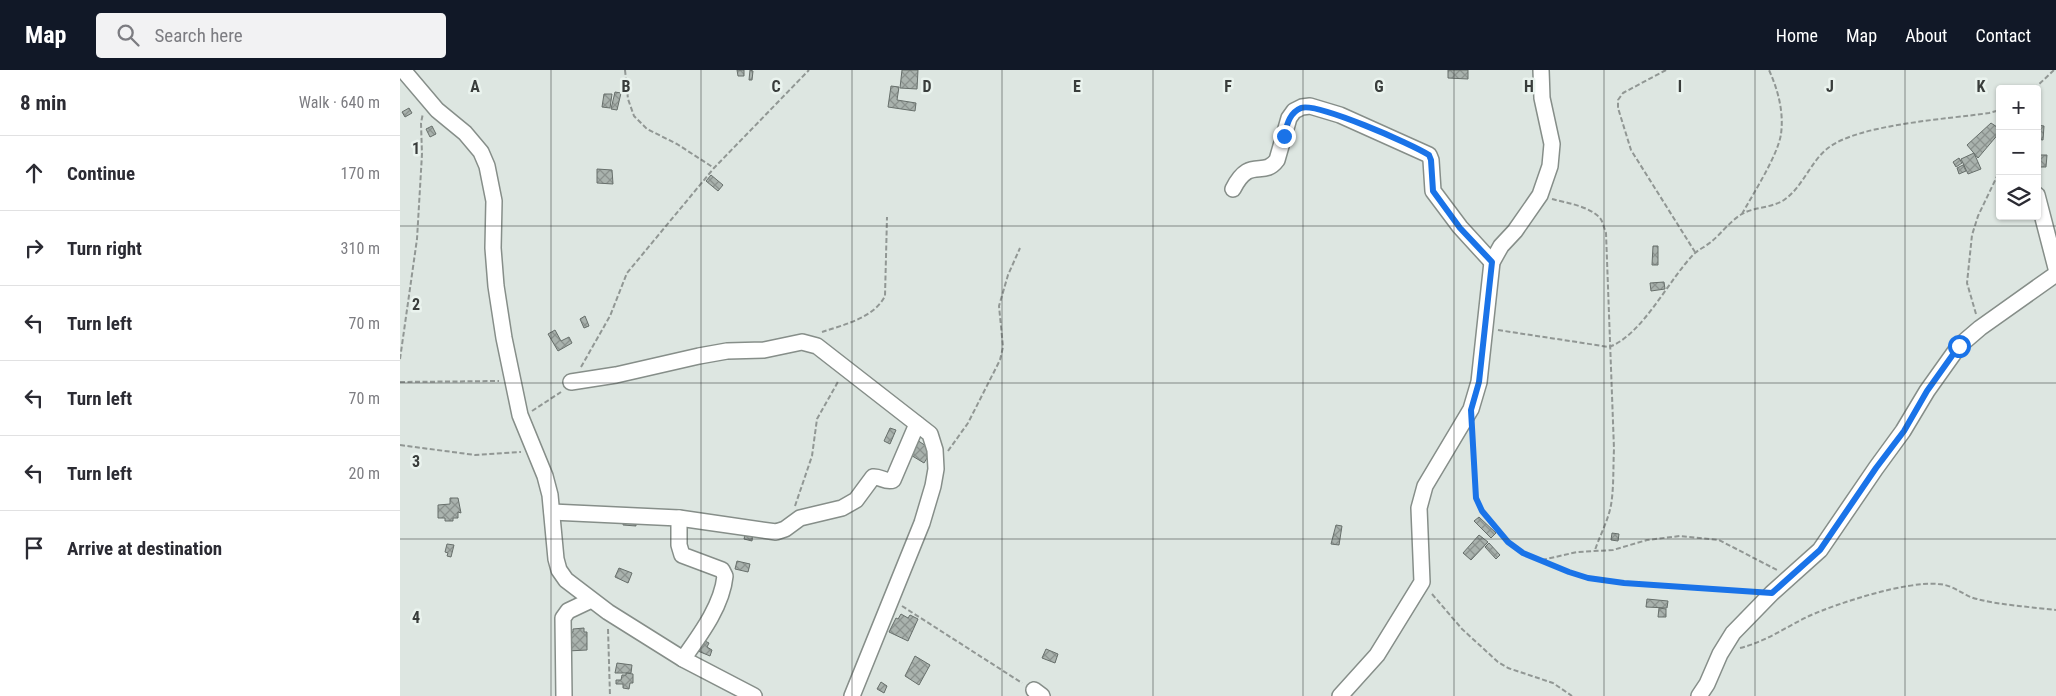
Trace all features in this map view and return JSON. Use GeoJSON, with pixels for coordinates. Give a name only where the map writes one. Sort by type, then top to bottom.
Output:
{"type":"FeatureCollection","features":[{"type":"Feature","properties":{"kind":"street"},"geometry":{"type":"LineString","coordinates":[[403,70],[437,110],[465,133],[481,152],[487,166],[494,200],[493,248],[496,286],[504,338],[520,415],[546,476],[559,570],[566,580],[608,612],[683,659],[754,696]]}},
{"type":"Feature","properties":{"kind":"street"},"geometry":{"type":"LineString","coordinates":[[1340,696],[1377,655],[1422,582],[1419,508],[1425,486],[1471,410],[1479,382],[1492,262],[1501,246],[1515,232],[1540,195],[1550,166],[1552,144],[1542,98],[1541,70]]}},
{"type":"Feature","properties":{"kind":"street"},"geometry":{"type":"LineString","coordinates":[[1233,189],[1239,176],[1245,171],[1252,168],[1268,168],[1274,165],[1294,111],[1310,106],[1340,115],[1429,155],[1433,191],[1460,228],[1492,262]]}},
{"type":"Feature","properties":{"kind":"street"},"geometry":{"type":"LineString","coordinates":[[2041,210],[2056,268]]}},
{"type":"Feature","properties":{"kind":"street"},"geometry":{"type":"LineString","coordinates":[[1699,696],[1733,633],[1772,593],[1820,550],[1876,468],[1904,431],[1927,391],[1959,346],[1980,328],[2056,274]]}},
{"type":"Feature","properties":{"kind":"street"},"geometry":{"type":"LineString","coordinates":[[571,382],[616,375],[727,351],[764,350],[802,342],[817,346],[930,434],[935,450],[936,469],[922,523],[852,696]]}},
{"type":"Feature","properties":{"kind":"street"},"geometry":{"type":"LineString","coordinates":[[552,512],[679,518],[776,532],[785,529],[800,518],[842,508],[856,500],[873,477],[888,481],[893,480],[917,424]]}},
{"type":"Feature","properties":{"kind":"street"},"geometry":{"type":"LineString","coordinates":[[679,518],[679,544],[682,554],[722,570],[725,576],[724,583],[705,627],[683,659]]}},
{"type":"Feature","properties":{"kind":"street"},"geometry":{"type":"LineString","coordinates":[[564,696],[563,618],[568,611],[587,602],[586,596]]}},
{"type":"Feature","properties":{"kind":"path"},"geometry":{"type":"LineString","coordinates":[[625,70],[628,99],[634,116],[648,129],[677,144],[714,168]]}},
{"type":"Feature","properties":{"kind":"path"},"geometry":{"type":"LineString","coordinates":[[520,415],[537,409],[565,389],[571,382],[610,316],[627,273],[714,168],[809,70]]}},
{"type":"Feature","properties":{"kind":"path"},"geometry":{"type":"LineString","coordinates":[[1666,70],[1623,94],[1618,100],[1618,108],[1631,150],[1696,253]]}},
{"type":"Feature","properties":{"kind":"path"},"geometry":{"type":"LineString","coordinates":[[1486,328],[1609,347],[1621,342],[1666,293],[1696,253],[1711,242],[1741,214],[1769,165],[1781,135],[1781,110],[1776,86],[1770,70]]}},
{"type":"Feature","properties":{"kind":"path"},"geometry":{"type":"LineString","coordinates":[[2038,85],[2054,70]]}},
{"type":"Feature","properties":{"kind":"path"},"geometry":{"type":"LineString","coordinates":[[400,359],[417,240],[422,154],[421,123],[424,95]]}},
{"type":"Feature","properties":{"kind":"path"},"geometry":{"type":"LineString","coordinates":[[1741,214],[1782,201],[1792,194],[1816,159],[1839,141],[1888,127],[1996,111]]}},
{"type":"Feature","properties":{"kind":"path"},"geometry":{"type":"LineString","coordinates":[[1980,328],[1966,283],[1967,267],[1978,216],[1998,175]]}},
{"type":"Feature","properties":{"kind":"path"},"geometry":{"type":"LineString","coordinates":[[1540,195],[1572,204],[1593,213],[1601,219],[1606,233],[1614,450],[1611,505],[1606,524],[1595,550]]}},
{"type":"Feature","properties":{"kind":"path"},"geometry":{"type":"LineString","coordinates":[[802,342],[875,310],[882,302],[885,296],[887,217]]}},
{"type":"Feature","properties":{"kind":"path"},"geometry":{"type":"LineString","coordinates":[[936,469],[968,423],[1000,360],[1003,347],[999,306],[1008,276],[1020,248]]}},
{"type":"Feature","properties":{"kind":"path"},"geometry":{"type":"LineString","coordinates":[[791,523],[812,456],[817,419],[846,368]]}},
{"type":"Feature","properties":{"kind":"path"},"geometry":{"type":"LineString","coordinates":[[400,382],[514,382]]}},
{"type":"Feature","properties":{"kind":"path"},"geometry":{"type":"LineString","coordinates":[[1471,410],[1474,444],[1474,486],[1479,504],[1500,534],[1523,553],[1588,578],[1624,583],[1772,593]]}},
{"type":"Feature","properties":{"kind":"path"},"geometry":{"type":"LineString","coordinates":[[400,445],[475,455],[534,451]]}},
{"type":"Feature","properties":{"kind":"path"},"geometry":{"type":"LineString","coordinates":[[1541,560],[1577,552],[1613,550],[1661,538],[1680,536],[1719,540],[1790,577]]}},
{"type":"Feature","properties":{"kind":"path"},"geometry":{"type":"LineString","coordinates":[[1422,582],[1462,630],[1498,662],[1508,668],[1546,680],[1572,696]]}},
{"type":"Feature","properties":{"kind":"path"},"geometry":{"type":"LineString","coordinates":[[1720,654],[1756,644],[1811,616],[1869,595],[1936,583],[1958,589],[1975,599],[2056,610]]}},
{"type":"Feature","properties":{"kind":"path"},"geometry":{"type":"LineString","coordinates":[[891,600],[1038,693]]}},
{"type":"Feature","properties":{"kind":"path"},"geometry":{"type":"LineString","coordinates":[[608,612],[610,696]]}},
{"type":"Feature","properties":{"kind":"building"},"geometry":{"type":"Polygon","coordinates":[[[737,70],[744,70],[744,76],[738,76],[737,70]]]}},
{"type":"Feature","properties":{"kind":"building"},"geometry":{"type":"Polygon","coordinates":[[[750,70],[753,71],[752,80],[749,80],[750,70]]]}},
{"type":"Feature","properties":{"kind":"building"},"geometry":{"type":"Polygon","coordinates":[[[902,70],[918,70],[917,89],[900,88],[902,70]]]}},
{"type":"Feature","properties":{"kind":"building"},"geometry":{"type":"Polygon","coordinates":[[[1448,70],[1468,70],[1468,79],[1448,78],[1448,70]]]}},
{"type":"Feature","properties":{"kind":"building"},"geometry":{"type":"Polygon","coordinates":[[[891,86],[899,87],[897,100],[916,103],[915,111],[888,107],[891,86]]]}},
{"type":"Feature","properties":{"kind":"building"},"geometry":{"type":"Polygon","coordinates":[[[615,92],[621,93],[617,110],[611,109],[615,92]]]}},
{"type":"Feature","properties":{"kind":"building"},"geometry":{"type":"Polygon","coordinates":[[[604,94],[612,94],[610,108],[602,107],[604,94]]]}},
{"type":"Feature","properties":{"kind":"building"},"geometry":{"type":"Polygon","coordinates":[[[409,108],[412,113],[405,117],[402,112],[409,108]]]}},
{"type":"Feature","properties":{"kind":"building"},"geometry":{"type":"Polygon","coordinates":[[[1991,123],[1996,126],[1996,137],[1978,158],[1967,145],[1991,123]]]}},
{"type":"Feature","properties":{"kind":"building"},"geometry":{"type":"Polygon","coordinates":[[[432,126],[436,134],[430,137],[426,129],[432,126]]]}},
{"type":"Feature","properties":{"kind":"building"},"geometry":{"type":"Polygon","coordinates":[[[2041,126],[2044,126],[2043,140],[2041,140],[2041,126]]]}},
{"type":"Feature","properties":{"kind":"building"},"geometry":{"type":"Polygon","coordinates":[[[1974,153],[1981,169],[1968,174],[1961,159],[1974,153]]]}},
{"type":"Feature","properties":{"kind":"building"},"geometry":{"type":"Polygon","coordinates":[[[2041,155],[2047,155],[2046,167],[2041,167],[2041,155]]]}},
{"type":"Feature","properties":{"kind":"building"},"geometry":{"type":"Polygon","coordinates":[[[1959,158],[1962,163],[1956,167],[1953,162],[1959,158]]]}},
{"type":"Feature","properties":{"kind":"building"},"geometry":{"type":"Polygon","coordinates":[[[1963,165],[1966,171],[1959,174],[1957,168],[1963,165]]]}},
{"type":"Feature","properties":{"kind":"building"},"geometry":{"type":"Polygon","coordinates":[[[597,169],[612,170],[613,184],[597,183],[597,169]]]}},
{"type":"Feature","properties":{"kind":"building"},"geometry":{"type":"Polygon","coordinates":[[[711,175],[723,185],[718,191],[706,181],[711,175]]]}},
{"type":"Feature","properties":{"kind":"building"},"geometry":{"type":"Polygon","coordinates":[[[1653,246],[1658,246],[1658,265],[1652,265],[1653,246]]]}},
{"type":"Feature","properties":{"kind":"building"},"geometry":{"type":"Polygon","coordinates":[[[1664,282],[1665,289],[1651,291],[1650,283],[1664,282]]]}},
{"type":"Feature","properties":{"kind":"building"},"geometry":{"type":"Polygon","coordinates":[[[585,316],[589,326],[584,328],[580,319],[585,316]]]}},
{"type":"Feature","properties":{"kind":"building"},"geometry":{"type":"Polygon","coordinates":[[[555,330],[561,341],[569,337],[572,343],[558,351],[548,334],[555,330]]]}},
{"type":"Feature","properties":{"kind":"building"},"geometry":{"type":"Polygon","coordinates":[[[890,428],[896,430],[890,444],[884,441],[890,428]]]}},
{"type":"Feature","properties":{"kind":"building"},"geometry":{"type":"Polygon","coordinates":[[[917,440],[932,450],[924,463],[909,454],[917,440]]]}},
{"type":"Feature","properties":{"kind":"building"},"geometry":{"type":"Polygon","coordinates":[[[450,498],[458,498],[461,513],[458,512],[458,518],[453,518],[453,521],[445,521],[445,518],[438,518],[438,505],[450,504],[450,498]]]}},
{"type":"Feature","properties":{"kind":"building"},"geometry":{"type":"Polygon","coordinates":[[[1479,517],[1496,533],[1491,538],[1474,521],[1479,517]]]}},
{"type":"Feature","properties":{"kind":"building"},"geometry":{"type":"Polygon","coordinates":[[[624,519],[636,520],[636,526],[623,525],[624,519]]]}},
{"type":"Feature","properties":{"kind":"building"},"geometry":{"type":"Polygon","coordinates":[[[1336,525],[1342,526],[1339,545],[1331,544],[1336,525]]]}},
{"type":"Feature","properties":{"kind":"building"},"geometry":{"type":"Polygon","coordinates":[[[746,531],[753,532],[752,541],[744,539],[746,531]]]}},
{"type":"Feature","properties":{"kind":"building"},"geometry":{"type":"Polygon","coordinates":[[[1612,533],[1619,534],[1618,541],[1611,540],[1612,533]]]}},
{"type":"Feature","properties":{"kind":"building"},"geometry":{"type":"Polygon","coordinates":[[[1479,535],[1488,542],[1471,560],[1463,553],[1479,535]]]}},
{"type":"Feature","properties":{"kind":"building"},"geometry":{"type":"Polygon","coordinates":[[[1489,543],[1500,555],[1496,559],[1485,547],[1489,543]]]}},
{"type":"Feature","properties":{"kind":"building"},"geometry":{"type":"Polygon","coordinates":[[[447,544],[454,545],[451,557],[447,556],[448,553],[445,552],[447,544]]]}},
{"type":"Feature","properties":{"kind":"building"},"geometry":{"type":"Polygon","coordinates":[[[737,561],[750,564],[748,572],[735,569],[737,561]]]}},
{"type":"Feature","properties":{"kind":"building"},"geometry":{"type":"Polygon","coordinates":[[[619,568],[632,573],[628,583],[615,577],[619,568]]]}},
{"type":"Feature","properties":{"kind":"building"},"geometry":{"type":"Polygon","coordinates":[[[1647,599],[1668,601],[1667,608],[1646,607],[1647,599]]]}},
{"type":"Feature","properties":{"kind":"building"},"geometry":{"type":"Polygon","coordinates":[[[1659,608],[1666,609],[1666,617],[1658,617],[1659,608]]]}},
{"type":"Feature","properties":{"kind":"building"},"geometry":{"type":"Polygon","coordinates":[[[901,614],[908,618],[910,615],[918,619],[908,641],[889,632],[896,618],[898,619],[901,614]]]}},
{"type":"Feature","properties":{"kind":"building"},"geometry":{"type":"Polygon","coordinates":[[[584,628],[584,632],[587,632],[587,650],[567,651],[566,632],[573,632],[573,629],[584,628]]]}},
{"type":"Feature","properties":{"kind":"building"},"geometry":{"type":"Polygon","coordinates":[[[703,640],[709,643],[707,647],[712,650],[710,656],[698,651],[703,640]]]}},
{"type":"Feature","properties":{"kind":"building"},"geometry":{"type":"Polygon","coordinates":[[[1046,649],[1058,654],[1055,663],[1042,658],[1046,649]]]}},
{"type":"Feature","properties":{"kind":"building"},"geometry":{"type":"Polygon","coordinates":[[[915,656],[930,665],[919,685],[905,676],[915,656]]]}},
{"type":"Feature","properties":{"kind":"building"},"geometry":{"type":"Polygon","coordinates":[[[617,663],[632,665],[631,673],[615,673],[617,663]]]}},
{"type":"Feature","properties":{"kind":"building"},"geometry":{"type":"Polygon","coordinates":[[[626,673],[633,674],[633,683],[630,683],[629,689],[623,688],[623,684],[616,684],[616,680],[621,680],[622,675],[626,675],[626,673]]]}},
{"type":"Feature","properties":{"kind":"building"},"geometry":{"type":"Polygon","coordinates":[[[881,682],[887,686],[884,693],[877,689],[881,682]]]}},
{"type":"Feature","properties":{"kind":"route"},"geometry":{"type":"LineString","coordinates":[[1284,136],[1294,111],[1310,106],[1340,115],[1429,155],[1433,191],[1460,228],[1492,262],[1479,382],[1471,410],[1476,498],[1482,511],[1500,534],[1523,553],[1588,578],[1624,583],[1648,583],[1772,593],[1820,550],[1876,468],[1904,431],[1927,391],[1959,346]]}}]}
